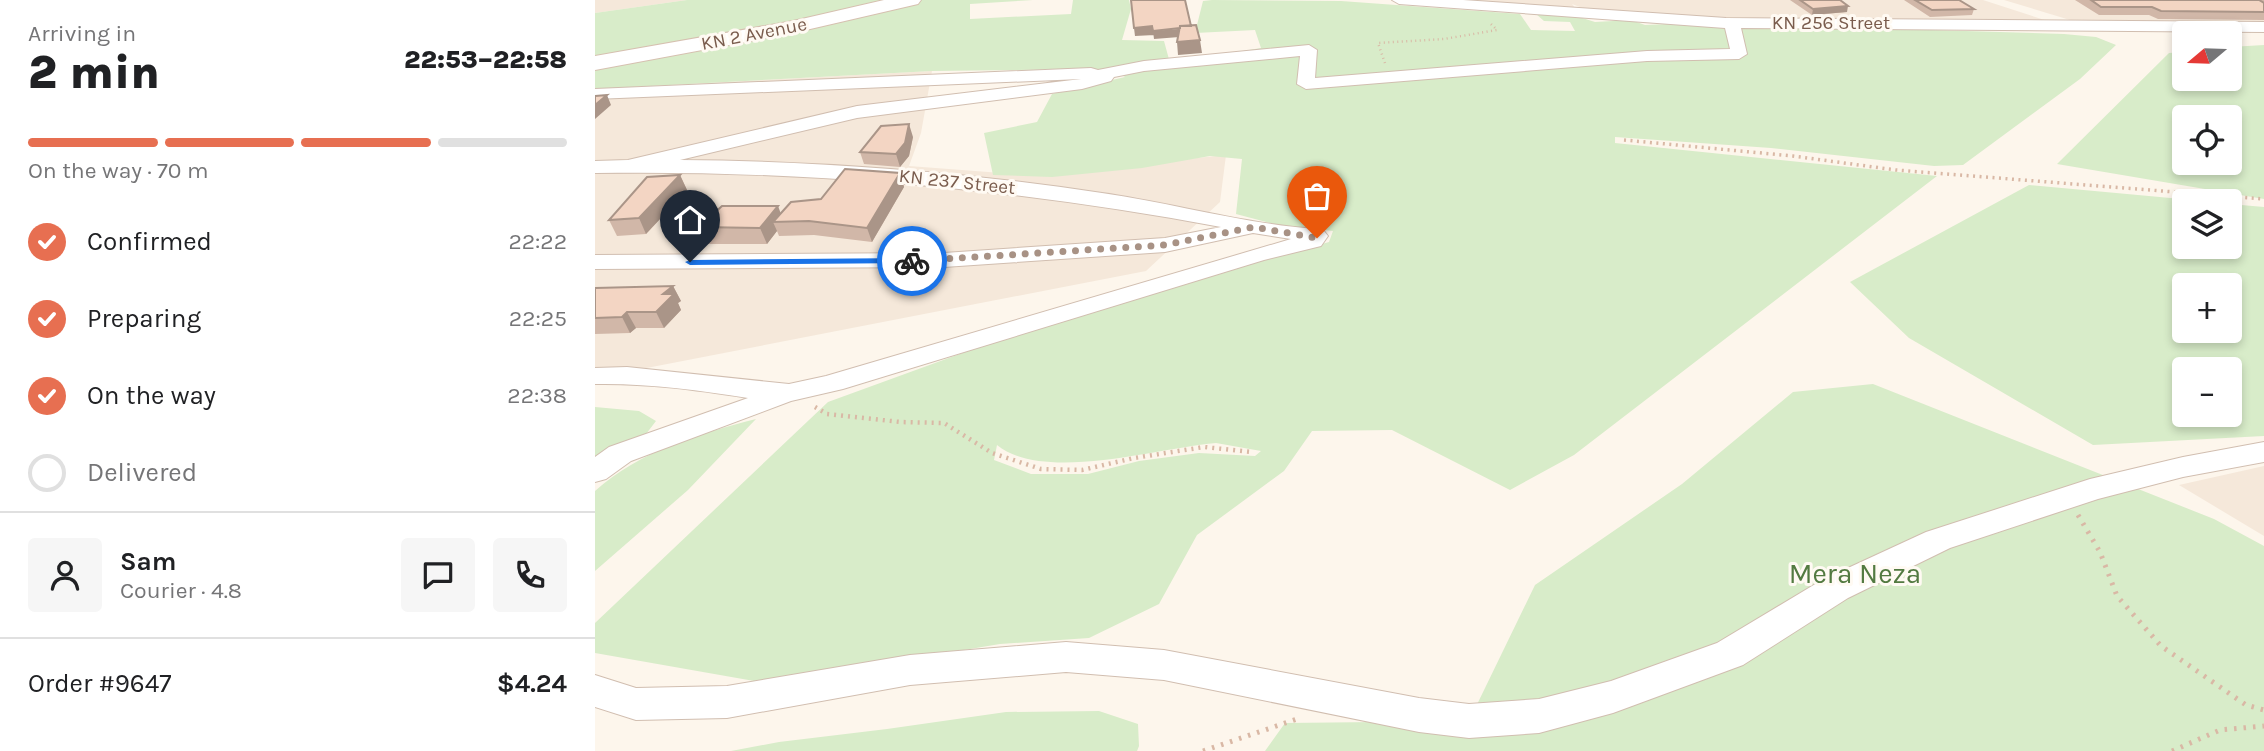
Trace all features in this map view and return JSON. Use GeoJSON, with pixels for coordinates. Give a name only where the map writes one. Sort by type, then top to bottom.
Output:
{"type":"FeatureCollection","features":[{"type":"Feature","properties":{"kind":"main road","name":"KN 2 Avenue"},"geometry":{"type":"LineString","coordinates":[[595,63],[793,27],[911,0]]}},
{"type":"Feature","properties":{"kind":"street","name":"KN 256 Street"},"geometry":{"type":"LineString","coordinates":[[1399,0],[1732,23],[2264,27]]}},
{"type":"Feature","properties":{"kind":"street"},"geometry":{"type":"LineString","coordinates":[[1566,0],[1603,16]]}},
{"type":"Feature","properties":{"kind":"street"},"geometry":{"type":"LineString","coordinates":[[595,94],[1102,74],[1144,66],[1309,50],[1306,84],[1647,57],[1739,54],[1732,23]]}},
{"type":"Feature","properties":{"kind":"street"},"geometry":{"type":"LineString","coordinates":[[626,167],[857,112],[1082,84],[1101,80],[1105,77],[1102,74]]}},
{"type":"Feature","properties":{"kind":"street","name":"KN 237 Street"},"geometry":{"type":"LineString","coordinates":[[595,167],[709,166],[932,177],[1154,207],[1316,236],[1313,241],[1256,255],[847,379],[789,393]]}},
{"type":"Feature","properties":{"kind":"street"},"geometry":{"type":"LineString","coordinates":[[595,262],[866,262],[957,259],[1165,245],[1254,227]]}},
{"type":"Feature","properties":{"kind":"street"},"geometry":{"type":"LineString","coordinates":[[595,376],[627,375],[691,380],[789,393]]}},
{"type":"Feature","properties":{"kind":"street"},"geometry":{"type":"LineString","coordinates":[[595,472],[620,454],[789,393]]}},
{"type":"Feature","properties":{"kind":"street"},"geometry":{"type":"LineString","coordinates":[[595,691],[636,704],[727,702],[910,670],[1066,657],[1164,665],[1347,701],[1469,721],[1539,716],[1613,697],[1730,654],[1835,589],[1938,540],[2065,498],[2183,467],[2264,452]]}},
{"type":"Feature","properties":{"kind":"path"},"geometry":{"type":"LineString","coordinates":[[1389,77],[1378,43],[1444,39],[1497,30],[1488,22],[1494,16],[1489,8]]}},
{"type":"Feature","properties":{"kind":"path"},"geometry":{"type":"LineString","coordinates":[[1624,141],[1793,156],[1896,170],[2264,199]]}},
{"type":"Feature","properties":{"kind":"path"},"geometry":{"type":"LineString","coordinates":[[789,393],[827,414],[900,422],[944,423],[992,453],[1041,469],[1082,470],[1204,447],[1251,452]]}},
{"type":"Feature","properties":{"kind":"path"},"geometry":{"type":"LineString","coordinates":[[2065,498],[2088,528],[2117,596],[2161,646],[2246,705],[2264,710]]}},
{"type":"Feature","properties":{"kind":"path"},"geometry":{"type":"LineString","coordinates":[[1203,751],[1347,701]]}},
{"type":"Feature","properties":{"kind":"path"},"geometry":{"type":"LineString","coordinates":[[2172,751],[2220,730],[2264,726]]}},
{"type":"Feature","properties":{"kind":"shaded area"},"geometry":{"type":"Polygon","coordinates":[[[595,0],[687,0],[595,13],[595,0]]]}},
{"type":"Feature","properties":{"kind":"shaded area"},"geometry":{"type":"Polygon","coordinates":[[[1409,0],[1983,0],[2060,25],[1603,16],[1572,4],[1577,10],[1409,0]]]}},
{"type":"Feature","properties":{"kind":"shaded area"},"geometry":{"type":"Polygon","coordinates":[[[2004,0],[2264,0],[2264,28],[2242,28],[2242,21],[2172,21],[2172,28],[2165,28],[2070,20],[2004,0]]]}},
{"type":"Feature","properties":{"kind":"shaded area"},"geometry":{"type":"Polygon","coordinates":[[[932,71],[921,133],[909,166],[1027,175],[1226,155],[1220,202],[1146,271],[595,378],[595,89],[932,71]]]}},
{"type":"Feature","properties":{"kind":"shaded area"},"geometry":{"type":"Polygon","coordinates":[[[2264,466],[2264,536],[2179,485],[2264,466]]]}},
{"type":"Feature","properties":{"kind":"green space"},"geometry":{"type":"Polygon","coordinates":[[[687,0],[1033,0],[970,4],[970,19],[1071,14],[1073,0],[1129,0],[1131,9],[1122,40],[1164,41],[1170,63],[1261,48],[1255,30],[1195,33],[1203,1],[1212,0],[1341,1],[1520,14],[1531,30],[1575,31],[1570,22],[1544,21],[1536,14],[1576,16],[1595,22],[1631,20],[1645,25],[1693,23],[2064,34],[2096,37],[2116,45],[2080,79],[1963,165],[1934,166],[1771,148],[1615,137],[1615,143],[1937,176],[1574,455],[1510,490],[1392,430],[1312,431],[1284,471],[1197,535],[1159,604],[1089,638],[1000,644],[765,683],[595,653],[595,623],[828,402],[1045,323],[1329,242],[1333,231],[1278,225],[1236,214],[1242,159],[1210,156],[1142,168],[1052,177],[993,175],[984,133],[1037,122],[1052,94],[1125,77],[1111,69],[932,71],[595,89],[595,13],[687,0]],[[1216,443],[1133,456],[1071,462],[1017,456],[997,445],[994,460],[1031,474],[1088,474],[1139,461],[1199,453],[1255,456],[1261,451],[1216,443]]]}},
{"type":"Feature","properties":{"kind":"green space"},"geometry":{"type":"Polygon","coordinates":[[[2264,45],[2264,199],[2242,195],[2242,189],[2205,189],[2057,164],[2172,53],[2172,91],[2242,91],[2242,46],[2264,45]]]}},
{"type":"Feature","properties":{"kind":"green space"},"geometry":{"type":"Polygon","coordinates":[[[2029,185],[2172,198],[2172,259],[2242,259],[2242,205],[2264,207],[2264,436],[2093,445],[1909,338],[1850,282],[2029,185]]]}},
{"type":"Feature","properties":{"kind":"green space","name":"Mera Neza"},"geometry":{"type":"Polygon","coordinates":[[[1873,384],[2214,519],[2264,546],[2264,751],[1265,751],[1285,723],[1469,721],[1535,585],[1682,484],[1793,392],[1873,384]]]}},
{"type":"Feature","properties":{"kind":"green space"},"geometry":{"type":"Polygon","coordinates":[[[595,407],[639,411],[656,421],[643,438],[595,463],[595,407]]]}},
{"type":"Feature","properties":{"kind":"green space"},"geometry":{"type":"Polygon","coordinates":[[[756,419],[688,490],[595,571],[595,491],[612,477],[650,455],[691,438],[756,419]]]}},
{"type":"Feature","properties":{"kind":"green space"},"geometry":{"type":"Polygon","coordinates":[[[1099,711],[1138,724],[1137,751],[731,751],[779,742],[1006,712],[1099,711]]]}},
{"type":"Feature","properties":{"kind":"building"},"geometry":{"type":"Polygon","coordinates":[[[1131,0],[1185,0],[1191,26],[1153,31],[1152,26],[1134,28],[1131,0]]]}},
{"type":"Feature","properties":{"kind":"building"},"geometry":{"type":"Polygon","coordinates":[[[1800,0],[1840,0],[1848,6],[1813,9],[1800,0]]]}},
{"type":"Feature","properties":{"kind":"building"},"geometry":{"type":"Polygon","coordinates":[[[1915,0],[1959,0],[1974,9],[1932,10],[1915,0]]]}},
{"type":"Feature","properties":{"kind":"building"},"geometry":{"type":"Polygon","coordinates":[[[2091,0],[2259,0],[2264,3],[2264,12],[2161,11],[2152,7],[2101,7],[2091,0]]]}},
{"type":"Feature","properties":{"kind":"building"},"geometry":{"type":"Polygon","coordinates":[[[1196,25],[1200,40],[1177,42],[1180,26],[1196,25]]]}},
{"type":"Feature","properties":{"kind":"building"},"geometry":{"type":"Polygon","coordinates":[[[607,95],[595,105],[595,96],[607,95]]]}},
{"type":"Feature","properties":{"kind":"building"},"geometry":{"type":"Polygon","coordinates":[[[909,124],[905,143],[896,154],[860,152],[881,126],[909,124]]]}},
{"type":"Feature","properties":{"kind":"building"},"geometry":{"type":"Polygon","coordinates":[[[845,169],[900,173],[867,228],[809,221],[773,222],[791,202],[821,199],[845,169]]]}},
{"type":"Feature","properties":{"kind":"building"},"geometry":{"type":"Polygon","coordinates":[[[680,175],[639,218],[609,220],[647,177],[680,175]]]}},
{"type":"Feature","properties":{"kind":"building"},"geometry":{"type":"Polygon","coordinates":[[[722,206],[778,206],[760,228],[699,227],[722,206]]]}},
{"type":"Feature","properties":{"kind":"building"},"geometry":{"type":"Polygon","coordinates":[[[673,286],[663,294],[674,294],[656,312],[627,312],[622,317],[595,318],[595,288],[673,286]]]}},
{"type":"Feature","properties":{"kind":"way so far"},"geometry":{"type":"LineString","coordinates":[[912,261],[1165,245],[1254,227],[1317,238]]}},
{"type":"Feature","properties":{"kind":"route"},"geometry":{"type":"LineString","coordinates":[[690,262],[912,261]]}}]}
